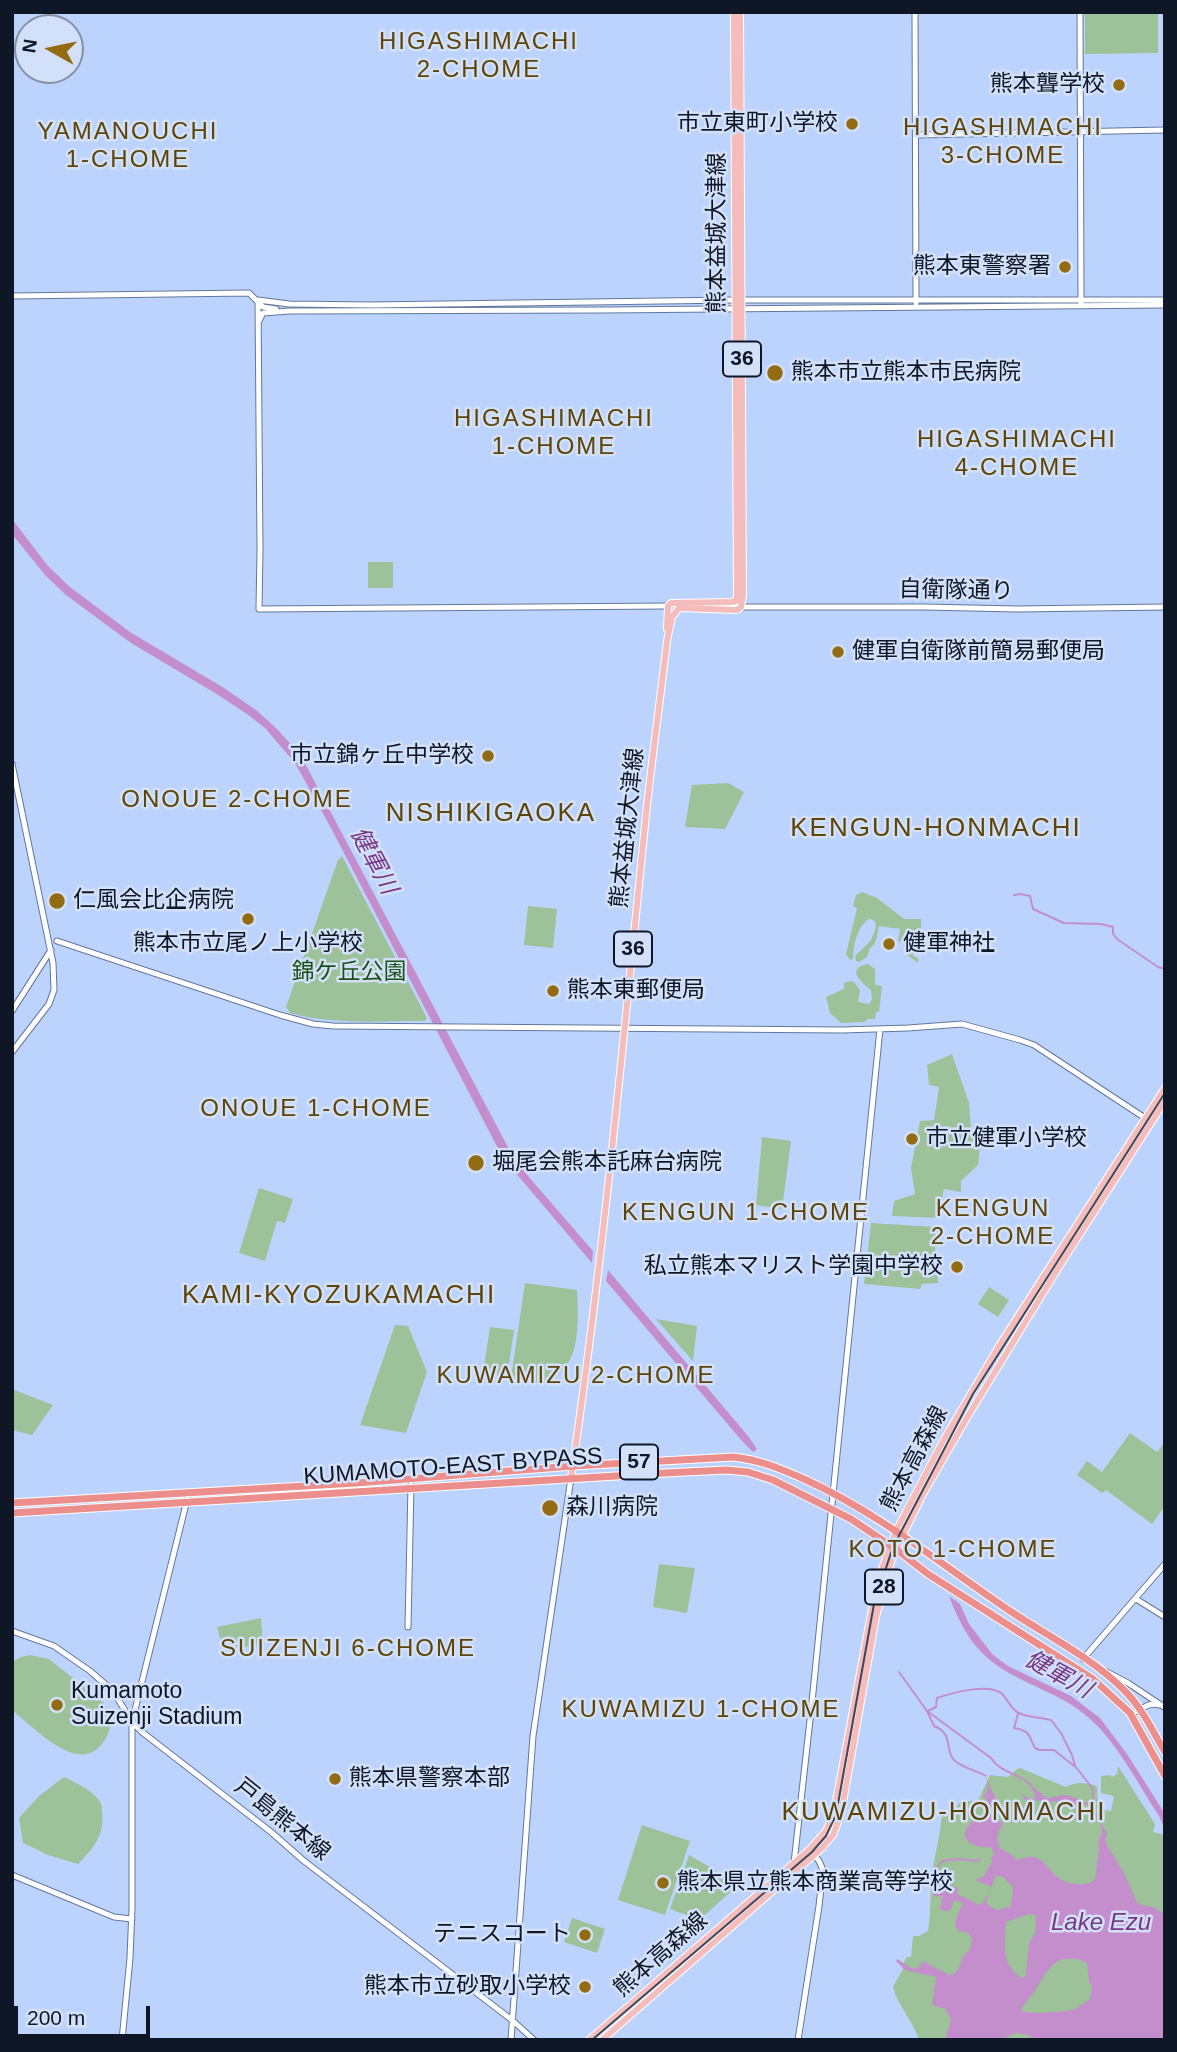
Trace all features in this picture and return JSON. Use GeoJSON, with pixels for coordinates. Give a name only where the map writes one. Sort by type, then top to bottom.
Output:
{"type":"FeatureCollection","features":[{"type":"Feature","properties":{"kind":"highway","name":"KUMAMOTO-EAST BYPASS"},"geometry":{"type":"LineString","coordinates":[[12,1503],[573,1465],[733,1457],[768,1463],[833,1492],[899,1533],[972,1586],[1099,1669],[1125,1690],[1141,1710],[1165,1752]]}},
{"type":"Feature","properties":{"kind":"highway","name":"KUMAMOTO-EAST BYPASS"},"geometry":{"type":"LineString","coordinates":[[12,1513],[726,1469],[748,1472],[773,1480],[851,1519],[928,1574],[1093,1679],[1130,1713],[1165,1776]]}},
{"type":"Feature","properties":{"kind":"main road","name":"熊本益城大津線"},"geometry":{"type":"LineString","coordinates":[[734,12],[744,607]]}},
{"type":"Feature","properties":{"kind":"main road","name":"熊本益城大津線"},"geometry":{"type":"LineString","coordinates":[[738,300],[740,12]]}},
{"type":"Feature","properties":{"kind":"main road","name":"熊本益城大津線"},"geometry":{"type":"LineString","coordinates":[[731,602],[736,601],[737,595],[739,309]]}},
{"type":"Feature","properties":{"kind":"main road"},"geometry":{"type":"LineString","coordinates":[[668,606],[674,601],[731,602]]}},
{"type":"Feature","properties":{"kind":"main road","name":"熊本益城大津線"},"geometry":{"type":"LineString","coordinates":[[667,641],[668,606]]}},
{"type":"Feature","properties":{"kind":"main road"},"geometry":{"type":"LineString","coordinates":[[668,606],[731,610],[744,607]]}},
{"type":"Feature","properties":{"kind":"main road","name":"熊本益城大津線"},"geometry":{"type":"LineString","coordinates":[[571,1478],[601,1257],[645,823],[667,641],[672,617],[679,608]]}},
{"type":"Feature","properties":{"kind":"main road","name":"熊本高森線"},"geometry":{"type":"LineString","coordinates":[[589,2040],[794,1863],[827,1843],[833,1835],[841,1814],[876,1617],[899,1533],[943,1441],[986,1368],[1165,1088]]}},
{"type":"Feature","properties":{"kind":"main road","name":"熊本高森線"},"geometry":{"type":"LineString","coordinates":[[899,1533],[1059,1267],[1165,1101]]}},
{"type":"Feature","properties":{"kind":"main road","name":"熊本高森線"},"geometry":{"type":"LineString","coordinates":[[602,2040],[812,1852]]}},
{"type":"Feature","properties":{"kind":"street"},"geometry":{"type":"LineString","coordinates":[[915,12],[916,308]]}},
{"type":"Feature","properties":{"kind":"street"},"geometry":{"type":"LineString","coordinates":[[1080,12],[1082,304]]}},
{"type":"Feature","properties":{"kind":"street"},"geometry":{"type":"LineString","coordinates":[[916,135],[1165,131]]}},
{"type":"Feature","properties":{"kind":"street"},"geometry":{"type":"LineString","coordinates":[[12,296],[249,293],[263,307],[290,311]]}},
{"type":"Feature","properties":{"kind":"street"},"geometry":{"type":"LineString","coordinates":[[258,300],[289,304],[371,305],[738,300],[1082,304]]}},
{"type":"Feature","properties":{"kind":"street"},"geometry":{"type":"LineString","coordinates":[[258,300],[258,609],[668,606]]}},
{"type":"Feature","properties":{"kind":"street"},"geometry":{"type":"LineString","coordinates":[[259,321],[263,313],[290,311],[916,308],[1165,303]]}},
{"type":"Feature","properties":{"kind":"street"},"geometry":{"type":"LineString","coordinates":[[731,602],[744,607]]}},
{"type":"Feature","properties":{"kind":"street","name":"自衛隊通り"},"geometry":{"type":"LineString","coordinates":[[744,607],[1165,607]]}},
{"type":"Feature","properties":{"kind":"street"},"geometry":{"type":"LineString","coordinates":[[12,764],[51,950],[54,990],[49,1004],[12,1052]]}},
{"type":"Feature","properties":{"kind":"street"},"geometry":{"type":"LineString","coordinates":[[57,941],[302,1022],[333,1026],[880,1029],[962,1024],[1034,1045],[1145,1118]]}},
{"type":"Feature","properties":{"kind":"street"},"geometry":{"type":"LineString","coordinates":[[12,1011],[51,950]]}},
{"type":"Feature","properties":{"kind":"street"},"geometry":{"type":"LineString","coordinates":[[794,1863],[880,1029]]}},
{"type":"Feature","properties":{"kind":"street"},"geometry":{"type":"LineString","coordinates":[[408,1628],[411,1478]]}},
{"type":"Feature","properties":{"kind":"street"},"geometry":{"type":"LineString","coordinates":[[511,2040],[533,1737],[571,1478]]}},
{"type":"Feature","properties":{"kind":"street"},"geometry":{"type":"LineString","coordinates":[[122,2040],[132,1919],[132,1722],[189,1492]]}},
{"type":"Feature","properties":{"kind":"street"},"geometry":{"type":"LineString","coordinates":[[1083,1659],[1165,1564]]}},
{"type":"Feature","properties":{"kind":"street"},"geometry":{"type":"LineString","coordinates":[[1136,1599],[1165,1617]]}},
{"type":"Feature","properties":{"kind":"street","name":"戸島熊本線"},"geometry":{"type":"LineString","coordinates":[[12,1630],[54,1646],[90,1671],[113,1691],[132,1722],[142,1732],[534,2040]]}},
{"type":"Feature","properties":{"kind":"street"},"geometry":{"type":"LineString","coordinates":[[1099,1669],[1116,1676],[1164,1707]]}},
{"type":"Feature","properties":{"kind":"street"},"geometry":{"type":"LineString","coordinates":[[1130,1713],[1153,1703],[1164,1707]]}},
{"type":"Feature","properties":{"kind":"street"},"geometry":{"type":"LineString","coordinates":[[798,2040],[823,1870],[812,1852]]}},
{"type":"Feature","properties":{"kind":"street"},"geometry":{"type":"LineString","coordinates":[[12,1875],[114,1917],[132,1919]]}},
{"type":"Feature","properties":{"kind":"green space"},"geometry":{"type":"Polygon","coordinates":[[[1085,12],[1158,12],[1158,53],[1085,54],[1085,12]]]}},
{"type":"Feature","properties":{"kind":"green space"},"geometry":{"type":"Polygon","coordinates":[[[368,562],[393,562],[393,588],[368,588],[368,562]]]}},
{"type":"Feature","properties":{"kind":"green space"},"geometry":{"type":"Polygon","coordinates":[[[728,783],[744,792],[725,829],[685,827],[692,785],[728,783]]]}},
{"type":"Feature","properties":{"kind":"green space","name":"錦ケ丘公園"},"geometry":{"type":"Polygon","coordinates":[[[342,856],[427,1018],[425,1021],[323,1019],[290,1013],[286,1007],[338,860],[342,856]]]}},
{"type":"Feature","properties":{"kind":"green space"},"geometry":{"type":"Polygon","coordinates":[[[862,892],[877,898],[904,919],[921,919],[921,932],[915,932],[913,956],[918,958],[918,963],[907,955],[908,944],[898,941],[900,929],[879,926],[867,957],[856,961],[855,956],[874,934],[876,923],[868,919],[858,932],[853,959],[850,960],[846,954],[857,908],[853,906],[856,895],[862,892]]]}},
{"type":"Feature","properties":{"kind":"green space"},"geometry":{"type":"Polygon","coordinates":[[[528,906],[557,909],[553,948],[524,945],[528,906]]]}},
{"type":"Feature","properties":{"kind":"green space"},"geometry":{"type":"Polygon","coordinates":[[[868,964],[875,969],[875,985],[882,986],[879,1012],[876,1012],[875,1019],[867,1019],[865,1022],[841,1023],[830,1013],[826,997],[844,989],[844,983],[850,981],[860,990],[858,1002],[869,1004],[872,999],[871,990],[856,972],[861,966],[868,964]]]}},
{"type":"Feature","properties":{"kind":"green space"},"geometry":{"type":"Polygon","coordinates":[[[952,1054],[969,1103],[971,1130],[980,1148],[978,1165],[961,1181],[961,1192],[944,1189],[938,1218],[892,1216],[894,1201],[915,1194],[911,1168],[920,1121],[934,1120],[939,1087],[929,1085],[927,1065],[952,1054]]]}},
{"type":"Feature","properties":{"kind":"green space"},"geometry":{"type":"Polygon","coordinates":[[[762,1137],[791,1141],[782,1209],[756,1205],[762,1137]]]}},
{"type":"Feature","properties":{"kind":"green space"},"geometry":{"type":"Polygon","coordinates":[[[259,1188],[293,1199],[285,1223],[277,1221],[265,1261],[239,1253],[259,1188]]]}},
{"type":"Feature","properties":{"kind":"green space"},"geometry":{"type":"Polygon","coordinates":[[[871,1223],[935,1227],[938,1283],[922,1284],[920,1289],[864,1284],[871,1223]]]}},
{"type":"Feature","properties":{"kind":"green space"},"geometry":{"type":"Polygon","coordinates":[[[525,1283],[577,1290],[575,1347],[568,1363],[548,1384],[511,1378],[525,1283]]]}},
{"type":"Feature","properties":{"kind":"green space"},"geometry":{"type":"Polygon","coordinates":[[[989,1287],[1009,1300],[998,1317],[978,1304],[989,1287]]]}},
{"type":"Feature","properties":{"kind":"green space"},"geometry":{"type":"Polygon","coordinates":[[[656,1319],[697,1326],[693,1361],[656,1319]]]}},
{"type":"Feature","properties":{"kind":"green space"},"geometry":{"type":"Polygon","coordinates":[[[395,1325],[408,1326],[427,1372],[406,1433],[360,1425],[395,1325]]]}},
{"type":"Feature","properties":{"kind":"green space"},"geometry":{"type":"Polygon","coordinates":[[[490,1327],[514,1330],[507,1377],[483,1373],[490,1327]]]}},
{"type":"Feature","properties":{"kind":"green space"},"geometry":{"type":"Polygon","coordinates":[[[12,1389],[53,1405],[32,1435],[12,1430],[12,1389]]]}},
{"type":"Feature","properties":{"kind":"green space"},"geometry":{"type":"Polygon","coordinates":[[[1130,1433],[1157,1452],[1165,1442],[1165,1506],[1152,1524],[1106,1490],[1102,1493],[1077,1475],[1087,1461],[1102,1472],[1130,1433]]]}},
{"type":"Feature","properties":{"kind":"green space"},"geometry":{"type":"Polygon","coordinates":[[[659,1564],[695,1568],[687,1613],[653,1607],[659,1564]]]}},
{"type":"Feature","properties":{"kind":"green space"},"geometry":{"type":"Polygon","coordinates":[[[261,1618],[263,1645],[235,1648],[233,1640],[221,1641],[217,1627],[261,1618]]]}},
{"type":"Feature","properties":{"kind":"green space"},"geometry":{"type":"Polygon","coordinates":[[[30,1655],[49,1659],[103,1702],[110,1724],[106,1738],[96,1750],[84,1754],[72,1753],[59,1747],[12,1710],[12,1662],[30,1655]]]}},
{"type":"Feature","properties":{"kind":"green space"},"geometry":{"type":"Polygon","coordinates":[[[1118,1766],[1155,1824],[1153,1832],[1165,1835],[1165,2040],[919,2040],[893,1987],[907,1957],[911,1957],[913,1936],[928,1931],[932,1874],[942,1812],[952,1814],[961,1801],[978,1801],[990,1775],[1008,1777],[1020,1768],[1066,1787],[1082,1783],[1097,1786],[1098,1809],[1111,1811],[1114,1796],[1101,1793],[1101,1776],[1112,1777],[1117,1774],[1118,1766]]]}},
{"type":"Feature","properties":{"kind":"green space"},"geometry":{"type":"Polygon","coordinates":[[[64,1777],[89,1790],[102,1807],[100,1835],[78,1864],[48,1855],[23,1843],[19,1818],[38,1797],[64,1777]]]}},
{"type":"Feature","properties":{"kind":"green space"},"geometry":{"type":"Polygon","coordinates":[[[642,1825],[690,1841],[665,1915],[618,1900],[642,1825]]]}},
{"type":"Feature","properties":{"kind":"green space"},"geometry":{"type":"Polygon","coordinates":[[[689,1855],[739,1884],[697,1919],[670,1909],[689,1855]]]}},
{"type":"Feature","properties":{"kind":"green space","name":"テニスコート"},"geometry":{"type":"Polygon","coordinates":[[[572,1918],[605,1929],[597,1953],[564,1942],[572,1918]]]}},
{"type":"Feature","properties":{"kind":"water"},"geometry":{"type":"Polygon","coordinates":[[[12,519],[48,566],[70,587],[130,632],[256,710],[300,754],[510,1151],[528,1176],[593,1251],[592,1263],[503,1158],[295,763],[265,728],[247,714],[131,643],[66,595],[45,575],[12,534],[12,519]]]}},
{"type":"Feature","properties":{"kind":"water"},"geometry":{"type":"Polygon","coordinates":[[[608,1270],[757,1449],[753,1452],[742,1441],[606,1281],[608,1270]]]}},
{"type":"Feature","properties":{"kind":"water"},"geometry":{"type":"Polygon","coordinates":[[[949,1596],[960,1604],[969,1624],[993,1655],[1008,1666],[1071,1696],[1100,1718],[1127,1754],[1165,1814],[1165,1829],[1127,1765],[1100,1728],[1070,1704],[991,1661],[972,1641],[949,1596]]]}},
{"type":"Feature","properties":{"kind":"water","name":"Lake Ezu"},"geometry":{"type":"Polygon","coordinates":[[[985,1775],[997,1801],[995,1817],[1003,1823],[997,1836],[1000,1848],[1017,1860],[1038,1858],[1058,1877],[1068,1882],[1085,1884],[1095,1880],[1101,1825],[1088,1805],[1077,1804],[1075,1810],[1073,1804],[1068,1805],[1069,1800],[1027,1802],[1022,1795],[1029,1799],[1036,1798],[1030,1784],[1046,1798],[1066,1795],[1091,1804],[1107,1834],[1105,1840],[1108,1847],[1137,1902],[1165,1914],[1165,2040],[1038,2040],[1015,2033],[1002,2040],[945,2040],[951,2020],[946,2009],[932,2005],[936,1977],[905,1970],[896,1961],[897,1959],[913,1969],[918,1968],[923,1961],[949,1975],[959,1968],[962,1958],[970,1949],[972,1939],[968,1933],[955,1927],[963,1903],[954,1900],[950,1911],[940,1910],[943,1895],[934,1896],[934,1892],[938,1891],[933,1880],[939,1875],[941,1882],[958,1888],[957,1894],[980,1905],[989,1893],[991,1886],[974,1880],[983,1877],[994,1853],[991,1847],[971,1843],[965,1836],[972,1822],[989,1813],[993,1815],[994,1810],[983,1796],[988,1784],[985,1775]],[[996,1875],[986,1902],[998,1910],[1011,1906],[1013,1887],[1003,1877],[996,1875]],[[1029,1914],[1006,1922],[1007,1960],[1022,1978],[1026,1976],[1029,1943],[1035,1933],[1036,1915],[1029,1914]],[[1078,1959],[1059,1961],[1047,1971],[1022,2009],[1023,2012],[1071,2010],[1090,1999],[1092,1987],[1087,1963],[1078,1959]]]}},
{"type":"Feature","properties":{"kind":"waterway"},"geometry":{"type":"LineString","coordinates":[[1014,895],[1030,896],[1033,909],[1064,923],[1113,927],[1113,934],[1117,939],[1165,969]]}},
{"type":"Feature","properties":{"kind":"waterway"},"geometry":{"type":"LineString","coordinates":[[899,1672],[927,1711],[934,1726],[944,1733],[954,1760],[986,1776]]}},
{"type":"Feature","properties":{"kind":"waterway"},"geometry":{"type":"LineString","coordinates":[[928,1711],[936,1707],[937,1698],[969,1690],[987,1689],[1001,1693],[1019,1713],[1051,1720],[1061,1733],[1075,1766],[1093,1789],[1090,1804]]}},
{"type":"Feature","properties":{"kind":"waterway"},"geometry":{"type":"LineString","coordinates":[[927,1711],[991,1758],[999,1767],[1031,1785]]}},
{"type":"Feature","properties":{"kind":"waterway"},"geometry":{"type":"LineString","coordinates":[[1018,1714],[1014,1728],[1026,1732],[1035,1748],[1054,1750],[1074,1766]]}},
{"type":"Feature","properties":{"kind":"waterway"},"geometry":{"type":"LineString","coordinates":[[937,1868],[942,1861],[980,1859]]}},
{"type":"Feature","properties":{"kind":"tram line"},"geometry":{"type":"LineString","coordinates":[[592,2040],[812,1852],[826,1836],[836,1815],[874,1604],[893,1547],[973,1394],[1165,1093]]}},
{"type":"Feature","properties":{"kind":"place","name":"熊本聾学校"},"geometry":{"type":"Point","coordinates":[1119,85]}},
{"type":"Feature","properties":{"kind":"place","name":"市立東町小学校"},"geometry":{"type":"Point","coordinates":[852,124]}},
{"type":"Feature","properties":{"kind":"place","name":"熊本東警察署"},"geometry":{"type":"Point","coordinates":[1065,267]}},
{"type":"Feature","properties":{"kind":"place","name":"熊本市立熊本市民病院"},"geometry":{"type":"Point","coordinates":[775,373]}},
{"type":"Feature","properties":{"kind":"place","name":"健軍自衛隊前簡易郵便局"},"geometry":{"type":"Point","coordinates":[838,652]}},
{"type":"Feature","properties":{"kind":"place","name":"市立錦ヶ丘中学校"},"geometry":{"type":"Point","coordinates":[488,756]}},
{"type":"Feature","properties":{"kind":"place","name":"仁風会比企病院"},"geometry":{"type":"Point","coordinates":[57,901]}},
{"type":"Feature","properties":{"kind":"place","name":"熊本市立尾ノ上小学校"},"geometry":{"type":"Point","coordinates":[248,919]}},
{"type":"Feature","properties":{"kind":"place","name":"健軍神社"},"geometry":{"type":"Point","coordinates":[889,944]}},
{"type":"Feature","properties":{"kind":"place","name":"熊本東郵便局"},"geometry":{"type":"Point","coordinates":[553,991]}},
{"type":"Feature","properties":{"kind":"place","name":"市立健軍小学校"},"geometry":{"type":"Point","coordinates":[912,1139]}},
{"type":"Feature","properties":{"kind":"place","name":"堀尾会熊本託麻台病院"},"geometry":{"type":"Point","coordinates":[476,1163]}},
{"type":"Feature","properties":{"kind":"place","name":"私立熊本マリスト学園中学校"},"geometry":{"type":"Point","coordinates":[957,1267]}},
{"type":"Feature","properties":{"kind":"place","name":"森川病院"},"geometry":{"type":"Point","coordinates":[550,1508]}},
{"type":"Feature","properties":{"kind":"place","name":"Kumamoto Suizenji Stadium"},"geometry":{"type":"Point","coordinates":[57,1705]}},
{"type":"Feature","properties":{"kind":"place","name":"熊本県警察本部"},"geometry":{"type":"Point","coordinates":[335,1779]}},
{"type":"Feature","properties":{"kind":"place","name":"熊本県立熊本商業高等学校"},"geometry":{"type":"Point","coordinates":[663,1883]}},
{"type":"Feature","properties":{"kind":"place","name":"テニスコート"},"geometry":{"type":"Point","coordinates":[585,1935]}},
{"type":"Feature","properties":{"kind":"place","name":"熊本市立砂取小学校"},"geometry":{"type":"Point","coordinates":[585,1987]}},
{"type":"Feature","properties":{"kind":"district","name":"HIGASHIMACHI 2-CHOME"},"geometry":{"type":"Point","coordinates":[479,56]}},
{"type":"Feature","properties":{"kind":"district","name":"HIGASHIMACHI 3-CHOME"},"geometry":{"type":"Point","coordinates":[1003,142]}},
{"type":"Feature","properties":{"kind":"district","name":"YAMANOUCHI 1-CHOME"},"geometry":{"type":"Point","coordinates":[128,146]}},
{"type":"Feature","properties":{"kind":"district","name":"HIGASHIMACHI 1-CHOME"},"geometry":{"type":"Point","coordinates":[554,433]}},
{"type":"Feature","properties":{"kind":"district","name":"HIGASHIMACHI 4-CHOME"},"geometry":{"type":"Point","coordinates":[1017,454]}},
{"type":"Feature","properties":{"kind":"district","name":"ONOUE 2-CHOME"},"geometry":{"type":"Point","coordinates":[237,800]}},
{"type":"Feature","properties":{"kind":"district","name":"NISHIKIGAOKA"},"geometry":{"type":"Point","coordinates":[491,814]}},
{"type":"Feature","properties":{"kind":"district","name":"KENGUN-HONMACHI"},"geometry":{"type":"Point","coordinates":[936,829]}},
{"type":"Feature","properties":{"kind":"district","name":"ONOUE 1-CHOME"},"geometry":{"type":"Point","coordinates":[316,1109]}},
{"type":"Feature","properties":{"kind":"district","name":"KENGUN 1-CHOME"},"geometry":{"type":"Point","coordinates":[746,1213]}},
{"type":"Feature","properties":{"kind":"district","name":"KENGUN 2-CHOME"},"geometry":{"type":"Point","coordinates":[993,1223]}},
{"type":"Feature","properties":{"kind":"district","name":"KAMI-KYOZUKAMACHI"},"geometry":{"type":"Point","coordinates":[339,1296]}},
{"type":"Feature","properties":{"kind":"district","name":"KUWAMIZU 2-CHOME"},"geometry":{"type":"Point","coordinates":[576,1376]}},
{"type":"Feature","properties":{"kind":"district","name":"KOTO 1-CHOME"},"geometry":{"type":"Point","coordinates":[953,1550]}},
{"type":"Feature","properties":{"kind":"district","name":"SUIZENJI 6-CHOME"},"geometry":{"type":"Point","coordinates":[348,1649]}},
{"type":"Feature","properties":{"kind":"district","name":"KUWAMIZU 1-CHOME"},"geometry":{"type":"Point","coordinates":[701,1710]}},
{"type":"Feature","properties":{"kind":"district","name":"KUWAMIZU-HONMACHI"},"geometry":{"type":"Point","coordinates":[944,1813]}},
{"type":"Feature","properties":{"kind":"water label","name":"健軍川"},"geometry":{"type":"Point","coordinates":[373,861]}},
{"type":"Feature","properties":{"kind":"water label","name":"健軍川"},"geometry":{"type":"Point","coordinates":[1058,1675]}}]}
